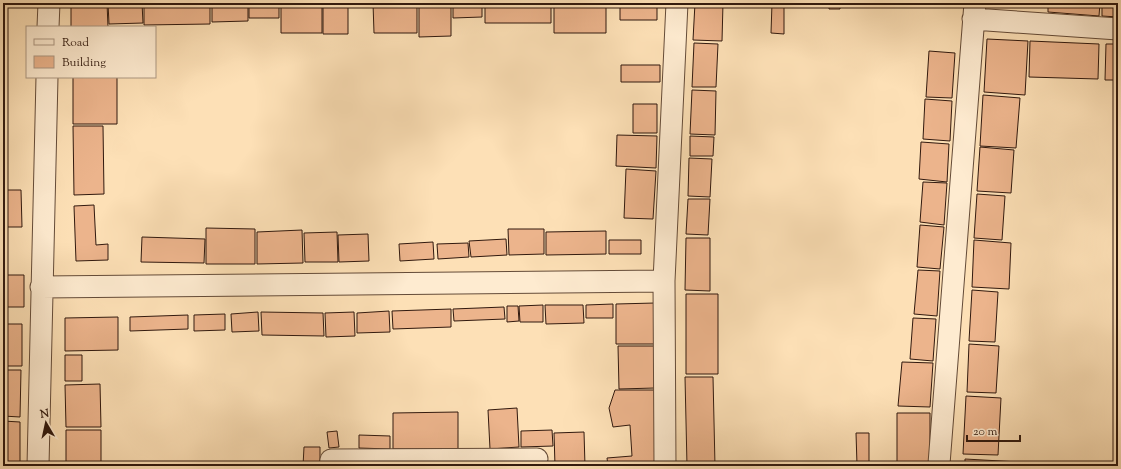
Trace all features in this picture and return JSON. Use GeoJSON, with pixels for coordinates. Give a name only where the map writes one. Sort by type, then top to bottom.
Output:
{"type":"FeatureCollection","features":[{"type":"Feature","properties":{"kind":"street"},"geometry":{"type":"LineString","coordinates":[[48,26],[49,3]]}},
{"type":"Feature","properties":{"kind":"street"},"geometry":{"type":"LineString","coordinates":[[664,466],[664,281],[677,3]]}},
{"type":"Feature","properties":{"kind":"street"},"geometry":{"type":"LineString","coordinates":[[939,464],[974,11],[1118,29]]}},
{"type":"Feature","properties":{"kind":"street"},"geometry":{"type":"LineString","coordinates":[[38,466],[47,78]]}},
{"type":"Feature","properties":{"kind":"street"},"geometry":{"type":"LineString","coordinates":[[41,288],[664,281]]}},
{"type":"Feature","properties":{"kind":"street"},"geometry":{"type":"LineString","coordinates":[[330,466],[331,460],[537,459]]}},
{"type":"Feature","properties":{"kind":"building"},"geometry":{"type":"Polygon","coordinates":[[[71,3],[107,3],[108,26],[71,26],[71,3]]]}},
{"type":"Feature","properties":{"kind":"building"},"geometry":{"type":"Polygon","coordinates":[[[108,3],[142,3],[143,23],[109,24],[108,3]]]}},
{"type":"Feature","properties":{"kind":"building"},"geometry":{"type":"Polygon","coordinates":[[[144,3],[210,3],[210,24],[144,25],[144,3]]]}},
{"type":"Feature","properties":{"kind":"building"},"geometry":{"type":"Polygon","coordinates":[[[212,3],[248,3],[248,21],[212,22],[212,3]]]}},
{"type":"Feature","properties":{"kind":"building"},"geometry":{"type":"Polygon","coordinates":[[[249,3],[279,3],[279,18],[249,18],[249,3]]]}},
{"type":"Feature","properties":{"kind":"building"},"geometry":{"type":"Polygon","coordinates":[[[281,3],[322,3],[322,33],[281,33],[281,3]]]}},
{"type":"Feature","properties":{"kind":"building"},"geometry":{"type":"Polygon","coordinates":[[[323,3],[348,3],[348,34],[323,34],[323,3]]]}},
{"type":"Feature","properties":{"kind":"building"},"geometry":{"type":"Polygon","coordinates":[[[373,3],[417,3],[417,33],[374,33],[373,3]]]}},
{"type":"Feature","properties":{"kind":"building"},"geometry":{"type":"Polygon","coordinates":[[[419,3],[451,3],[451,36],[419,37],[419,3]]]}},
{"type":"Feature","properties":{"kind":"building"},"geometry":{"type":"Polygon","coordinates":[[[453,3],[482,3],[482,17],[453,18],[453,3]]]}},
{"type":"Feature","properties":{"kind":"building"},"geometry":{"type":"Polygon","coordinates":[[[485,3],[551,3],[551,23],[485,23],[485,3]]]}},
{"type":"Feature","properties":{"kind":"building"},"geometry":{"type":"Polygon","coordinates":[[[554,3],[606,3],[606,33],[554,33],[554,3]]]}},
{"type":"Feature","properties":{"kind":"building"},"geometry":{"type":"Polygon","coordinates":[[[620,3],[657,3],[657,20],[620,20],[620,3]]]}},
{"type":"Feature","properties":{"kind":"building"},"geometry":{"type":"Polygon","coordinates":[[[695,3],[723,3],[722,41],[693,40],[695,3]]]}},
{"type":"Feature","properties":{"kind":"building"},"geometry":{"type":"Polygon","coordinates":[[[772,3],[784,3],[784,34],[771,33],[772,3]]]}},
{"type":"Feature","properties":{"kind":"building"},"geometry":{"type":"Polygon","coordinates":[[[829,3],[840,3],[840,9],[829,9],[829,3]]]}},
{"type":"Feature","properties":{"kind":"building"},"geometry":{"type":"Polygon","coordinates":[[[1048,3],[1100,3],[1099,16],[1048,12],[1048,3]]]}},
{"type":"Feature","properties":{"kind":"building"},"geometry":{"type":"Polygon","coordinates":[[[1102,3],[1118,3],[1118,17],[1102,16],[1102,3]]]}},
{"type":"Feature","properties":{"kind":"building"},"geometry":{"type":"Polygon","coordinates":[[[987,39],[1028,41],[1025,95],[984,92],[987,39]]]}},
{"type":"Feature","properties":{"kind":"building"},"geometry":{"type":"Polygon","coordinates":[[[1030,41],[1099,44],[1098,79],[1029,77],[1030,41]]]}},
{"type":"Feature","properties":{"kind":"building"},"geometry":{"type":"Polygon","coordinates":[[[694,43],[718,44],[716,87],[692,87],[694,43]]]}},
{"type":"Feature","properties":{"kind":"building"},"geometry":{"type":"Polygon","coordinates":[[[1106,44],[1118,44],[1118,80],[1105,80],[1106,44]]]}},
{"type":"Feature","properties":{"kind":"building"},"geometry":{"type":"Polygon","coordinates":[[[929,51],[955,53],[952,98],[926,97],[929,51]]]}},
{"type":"Feature","properties":{"kind":"building"},"geometry":{"type":"Polygon","coordinates":[[[621,65],[660,65],[660,82],[621,82],[621,65]]]}},
{"type":"Feature","properties":{"kind":"building"},"geometry":{"type":"Polygon","coordinates":[[[73,78],[117,78],[117,124],[73,124],[73,78]]]}},
{"type":"Feature","properties":{"kind":"building"},"geometry":{"type":"Polygon","coordinates":[[[692,90],[716,91],[715,135],[690,134],[692,90]]]}},
{"type":"Feature","properties":{"kind":"building"},"geometry":{"type":"Polygon","coordinates":[[[983,95],[1020,98],[1016,148],[980,146],[983,95]]]}},
{"type":"Feature","properties":{"kind":"building"},"geometry":{"type":"Polygon","coordinates":[[[925,99],[952,101],[950,141],[923,139],[925,99]]]}},
{"type":"Feature","properties":{"kind":"building"},"geometry":{"type":"Polygon","coordinates":[[[633,104],[657,104],[657,133],[633,133],[633,104]]]}},
{"type":"Feature","properties":{"kind":"building"},"geometry":{"type":"Polygon","coordinates":[[[73,126],[103,126],[104,194],[74,195],[73,126]]]}},
{"type":"Feature","properties":{"kind":"building"},"geometry":{"type":"Polygon","coordinates":[[[617,135],[657,136],[656,168],[616,166],[617,135]]]}},
{"type":"Feature","properties":{"kind":"building"},"geometry":{"type":"Polygon","coordinates":[[[690,136],[714,137],[713,156],[690,156],[690,136]]]}},
{"type":"Feature","properties":{"kind":"building"},"geometry":{"type":"Polygon","coordinates":[[[921,142],[949,144],[947,182],[919,179],[921,142]]]}},
{"type":"Feature","properties":{"kind":"building"},"geometry":{"type":"Polygon","coordinates":[[[980,147],[1014,150],[1011,193],[977,191],[980,147]]]}},
{"type":"Feature","properties":{"kind":"building"},"geometry":{"type":"Polygon","coordinates":[[[689,158],[712,159],[710,197],[688,196],[689,158]]]}},
{"type":"Feature","properties":{"kind":"building"},"geometry":{"type":"Polygon","coordinates":[[[626,169],[656,171],[653,219],[624,218],[626,169]]]}},
{"type":"Feature","properties":{"kind":"building"},"geometry":{"type":"Polygon","coordinates":[[[923,182],[947,183],[944,225],[920,222],[923,182]]]}},
{"type":"Feature","properties":{"kind":"building"},"geometry":{"type":"Polygon","coordinates":[[[3,190],[21,190],[22,227],[3,227],[3,190]]]}},
{"type":"Feature","properties":{"kind":"building"},"geometry":{"type":"Polygon","coordinates":[[[977,194],[1005,196],[1002,240],[974,238],[977,194]]]}},
{"type":"Feature","properties":{"kind":"building"},"geometry":{"type":"Polygon","coordinates":[[[688,199],[710,199],[708,235],[686,234],[688,199]]]}},
{"type":"Feature","properties":{"kind":"building"},"geometry":{"type":"Polygon","coordinates":[[[94,205],[96,245],[108,244],[108,260],[76,261],[74,206],[94,205]]]}},
{"type":"Feature","properties":{"kind":"building"},"geometry":{"type":"Polygon","coordinates":[[[920,225],[944,227],[940,269],[917,267],[920,225]]]}},
{"type":"Feature","properties":{"kind":"building"},"geometry":{"type":"Polygon","coordinates":[[[206,228],[255,229],[255,264],[206,264],[206,228]]]}},
{"type":"Feature","properties":{"kind":"building"},"geometry":{"type":"Polygon","coordinates":[[[508,229],[544,229],[544,254],[509,255],[508,229]]]}},
{"type":"Feature","properties":{"kind":"building"},"geometry":{"type":"Polygon","coordinates":[[[302,230],[303,263],[257,264],[257,232],[302,230]]]}},
{"type":"Feature","properties":{"kind":"building"},"geometry":{"type":"Polygon","coordinates":[[[606,231],[606,254],[546,255],[546,232],[606,231]]]}},
{"type":"Feature","properties":{"kind":"building"},"geometry":{"type":"Polygon","coordinates":[[[337,232],[338,262],[305,262],[304,233],[337,232]]]}},
{"type":"Feature","properties":{"kind":"building"},"geometry":{"type":"Polygon","coordinates":[[[368,234],[369,261],[339,262],[338,235],[368,234]]]}},
{"type":"Feature","properties":{"kind":"building"},"geometry":{"type":"Polygon","coordinates":[[[142,237],[205,239],[204,263],[141,262],[142,237]]]}},
{"type":"Feature","properties":{"kind":"building"},"geometry":{"type":"Polygon","coordinates":[[[686,238],[710,238],[710,291],[685,290],[686,238]]]}},
{"type":"Feature","properties":{"kind":"building"},"geometry":{"type":"Polygon","coordinates":[[[506,239],[507,255],[471,257],[469,241],[506,239]]]}},
{"type":"Feature","properties":{"kind":"building"},"geometry":{"type":"Polygon","coordinates":[[[609,240],[641,240],[641,254],[609,254],[609,240]]]}},
{"type":"Feature","properties":{"kind":"building"},"geometry":{"type":"Polygon","coordinates":[[[974,240],[1011,243],[1009,289],[972,287],[974,240]]]}},
{"type":"Feature","properties":{"kind":"building"},"geometry":{"type":"Polygon","coordinates":[[[433,242],[434,259],[400,261],[399,244],[433,242]]]}},
{"type":"Feature","properties":{"kind":"building"},"geometry":{"type":"Polygon","coordinates":[[[468,243],[469,257],[438,259],[437,244],[468,243]]]}},
{"type":"Feature","properties":{"kind":"building"},"geometry":{"type":"Polygon","coordinates":[[[918,270],[940,271],[937,316],[914,314],[918,270]]]}},
{"type":"Feature","properties":{"kind":"building"},"geometry":{"type":"Polygon","coordinates":[[[3,275],[24,275],[24,307],[3,307],[3,275]]]}},
{"type":"Feature","properties":{"kind":"building"},"geometry":{"type":"Polygon","coordinates":[[[972,290],[998,292],[995,342],[969,341],[972,290]]]}},
{"type":"Feature","properties":{"kind":"building"},"geometry":{"type":"Polygon","coordinates":[[[686,294],[718,294],[718,374],[686,374],[686,294]]]}},
{"type":"Feature","properties":{"kind":"building"},"geometry":{"type":"Polygon","coordinates":[[[655,303],[655,344],[616,344],[616,304],[655,303]]]}},
{"type":"Feature","properties":{"kind":"building"},"geometry":{"type":"Polygon","coordinates":[[[613,304],[613,318],[586,318],[586,305],[613,304]]]}},
{"type":"Feature","properties":{"kind":"building"},"geometry":{"type":"Polygon","coordinates":[[[543,305],[543,322],[520,322],[519,306],[543,305]]]}},
{"type":"Feature","properties":{"kind":"building"},"geometry":{"type":"Polygon","coordinates":[[[545,305],[583,305],[584,323],[546,324],[545,305]]]}},
{"type":"Feature","properties":{"kind":"building"},"geometry":{"type":"Polygon","coordinates":[[[507,306],[518,306],[519,321],[507,322],[507,306]]]}},
{"type":"Feature","properties":{"kind":"building"},"geometry":{"type":"Polygon","coordinates":[[[504,307],[505,319],[454,321],[453,309],[504,307]]]}},
{"type":"Feature","properties":{"kind":"building"},"geometry":{"type":"Polygon","coordinates":[[[451,309],[451,327],[393,329],[392,311],[451,309]]]}},
{"type":"Feature","properties":{"kind":"building"},"geometry":{"type":"Polygon","coordinates":[[[389,311],[390,332],[357,333],[357,313],[389,311]]]}},
{"type":"Feature","properties":{"kind":"building"},"geometry":{"type":"Polygon","coordinates":[[[258,312],[259,331],[232,332],[231,314],[258,312]]]}},
{"type":"Feature","properties":{"kind":"building"},"geometry":{"type":"Polygon","coordinates":[[[261,312],[323,313],[324,336],[262,335],[261,312]]]}},
{"type":"Feature","properties":{"kind":"building"},"geometry":{"type":"Polygon","coordinates":[[[354,312],[355,336],[326,337],[325,313],[354,312]]]}},
{"type":"Feature","properties":{"kind":"building"},"geometry":{"type":"Polygon","coordinates":[[[225,314],[225,330],[194,331],[194,315],[225,314]]]}},
{"type":"Feature","properties":{"kind":"building"},"geometry":{"type":"Polygon","coordinates":[[[188,315],[188,329],[130,331],[130,317],[188,315]]]}},
{"type":"Feature","properties":{"kind":"building"},"geometry":{"type":"Polygon","coordinates":[[[118,317],[118,350],[65,351],[65,318],[118,317]]]}},
{"type":"Feature","properties":{"kind":"building"},"geometry":{"type":"Polygon","coordinates":[[[913,318],[936,319],[933,361],[910,359],[913,318]]]}},
{"type":"Feature","properties":{"kind":"building"},"geometry":{"type":"Polygon","coordinates":[[[3,324],[22,324],[22,366],[3,366],[3,324]]]}},
{"type":"Feature","properties":{"kind":"building"},"geometry":{"type":"Polygon","coordinates":[[[969,344],[999,346],[996,393],[967,392],[969,344]]]}},
{"type":"Feature","properties":{"kind":"building"},"geometry":{"type":"Polygon","coordinates":[[[618,346],[655,346],[655,388],[619,389],[618,346]]]}},
{"type":"Feature","properties":{"kind":"building"},"geometry":{"type":"Polygon","coordinates":[[[65,355],[82,355],[82,381],[65,381],[65,355]]]}},
{"type":"Feature","properties":{"kind":"building"},"geometry":{"type":"Polygon","coordinates":[[[902,362],[933,363],[930,407],[898,406],[902,362]]]}},
{"type":"Feature","properties":{"kind":"building"},"geometry":{"type":"Polygon","coordinates":[[[3,370],[21,370],[20,417],[3,416],[3,370]]]}},
{"type":"Feature","properties":{"kind":"building"},"geometry":{"type":"Polygon","coordinates":[[[685,377],[713,377],[715,466],[687,466],[685,377]]]}},
{"type":"Feature","properties":{"kind":"building"},"geometry":{"type":"Polygon","coordinates":[[[100,384],[101,427],[66,427],[65,385],[100,384]]]}},
{"type":"Feature","properties":{"kind":"building"},"geometry":{"type":"Polygon","coordinates":[[[615,390],[655,390],[656,466],[608,466],[607,458],[632,456],[630,425],[613,427],[609,408],[615,390]]]}},
{"type":"Feature","properties":{"kind":"building"},"geometry":{"type":"Polygon","coordinates":[[[966,396],[1001,398],[998,455],[963,454],[966,396]]]}},
{"type":"Feature","properties":{"kind":"building"},"geometry":{"type":"Polygon","coordinates":[[[517,408],[519,447],[490,449],[488,410],[517,408]]]}},
{"type":"Feature","properties":{"kind":"building"},"geometry":{"type":"Polygon","coordinates":[[[458,412],[458,449],[393,449],[393,413],[458,412]]]}},
{"type":"Feature","properties":{"kind":"building"},"geometry":{"type":"Polygon","coordinates":[[[897,413],[930,413],[930,463],[897,464],[897,413]]]}},
{"type":"Feature","properties":{"kind":"building"},"geometry":{"type":"Polygon","coordinates":[[[3,421],[20,422],[20,466],[3,466],[3,421]]]}},
{"type":"Feature","properties":{"kind":"building"},"geometry":{"type":"Polygon","coordinates":[[[66,430],[101,430],[101,464],[66,464],[66,430]]]}},
{"type":"Feature","properties":{"kind":"building"},"geometry":{"type":"Polygon","coordinates":[[[552,430],[553,446],[521,447],[521,431],[552,430]]]}},
{"type":"Feature","properties":{"kind":"building"},"geometry":{"type":"Polygon","coordinates":[[[337,431],[339,447],[329,448],[327,432],[337,431]]]}},
{"type":"Feature","properties":{"kind":"building"},"geometry":{"type":"Polygon","coordinates":[[[584,432],[585,466],[555,466],[554,433],[584,432]]]}},
{"type":"Feature","properties":{"kind":"building"},"geometry":{"type":"Polygon","coordinates":[[[856,433],[869,433],[869,465],[857,465],[856,433]]]}},
{"type":"Feature","properties":{"kind":"building"},"geometry":{"type":"Polygon","coordinates":[[[359,435],[390,436],[390,449],[359,448],[359,435]]]}},
{"type":"Feature","properties":{"kind":"building"},"geometry":{"type":"Polygon","coordinates":[[[304,447],[320,447],[320,466],[303,466],[304,447]]]}},
{"type":"Feature","properties":{"kind":"building"},"geometry":{"type":"Polygon","coordinates":[[[965,459],[1019,462],[1019,466],[965,466],[965,459]]]}}]}
